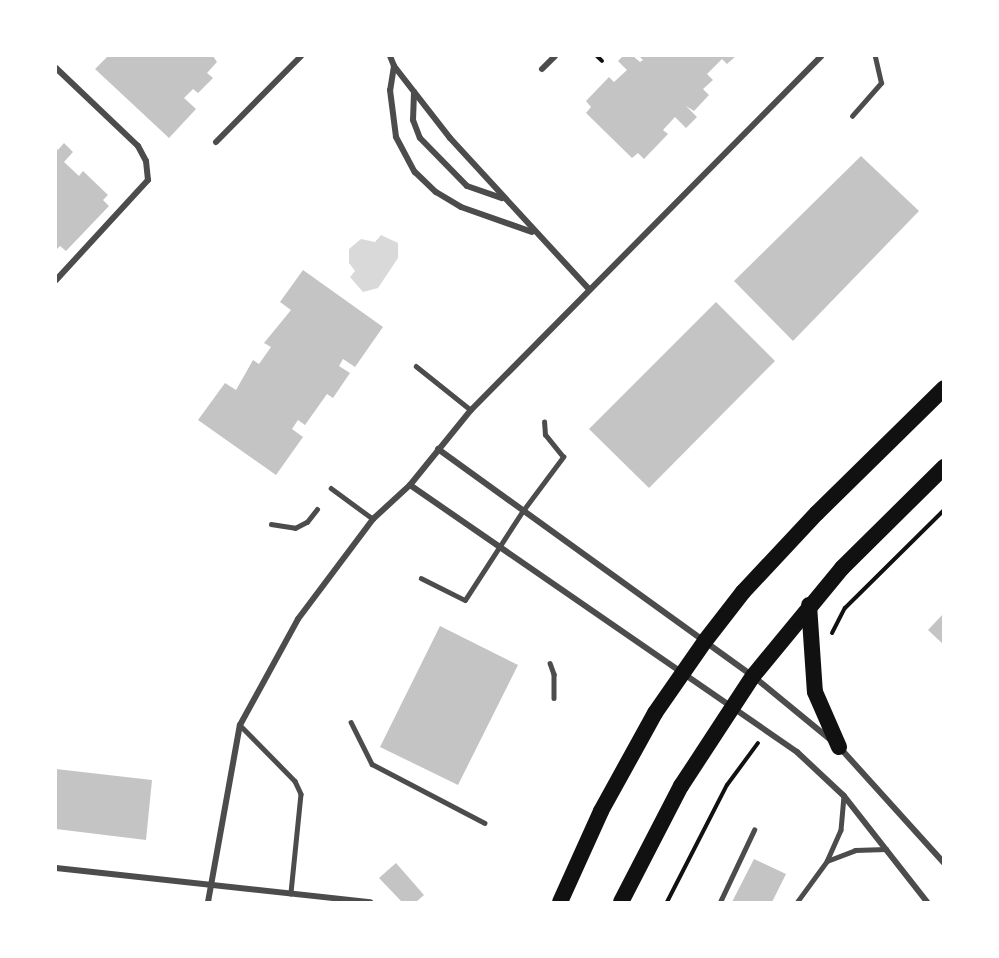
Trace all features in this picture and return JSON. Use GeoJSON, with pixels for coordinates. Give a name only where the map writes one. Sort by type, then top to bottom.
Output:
{"type":"FeatureCollection","features":[{"type":"Feature","properties":{"kind":"highway"},"geometry":{"type":"LineString","coordinates":[[560,903],[601,811],[655,713],[705,641],[744,592],[817,513],[944,388]]}},
{"type":"Feature","properties":{"kind":"highway"},"geometry":{"type":"LineString","coordinates":[[621,903],[681,786],[753,676],[809,605],[944,467]]}},
{"type":"Feature","properties":{"kind":"highway"},"geometry":{"type":"LineString","coordinates":[[809,605],[815,692],[839,747]]}},
{"type":"Feature","properties":{"kind":"street"},"geometry":{"type":"LineString","coordinates":[[216,142],[301,56]]}},
{"type":"Feature","properties":{"kind":"street"},"geometry":{"type":"LineString","coordinates":[[390,56],[394,66],[503,198],[589,289]]}},
{"type":"Feature","properties":{"kind":"street"},"geometry":{"type":"LineString","coordinates":[[543,69],[555,56]]}},
{"type":"Feature","properties":{"kind":"street"},"geometry":{"type":"LineString","coordinates":[[208,903],[209,884],[240,725],[298,619],[373,519],[410,485],[471,410],[821,56]]}},
{"type":"Feature","properties":{"kind":"street"},"geometry":{"type":"LineString","coordinates":[[394,66],[390,90],[396,137],[415,172],[436,192],[461,207],[533,232]]}},
{"type":"Feature","properties":{"kind":"street"},"geometry":{"type":"LineString","coordinates":[[56,68],[138,146],[146,160],[148,180],[56,280]]}},
{"type":"Feature","properties":{"kind":"street"},"geometry":{"type":"LineString","coordinates":[[414,91],[413,120],[420,138],[467,186],[503,198]]}},
{"type":"Feature","properties":{"kind":"street"},"geometry":{"type":"LineString","coordinates":[[438,450],[753,676],[839,747],[944,863]]}},
{"type":"Feature","properties":{"kind":"street"},"geometry":{"type":"LineString","coordinates":[[410,485],[733,705],[797,752],[844,796],[927,903]]}},
{"type":"Feature","properties":{"kind":"street"},"geometry":{"type":"LineString","coordinates":[[56,868],[370,903]]}},
{"type":"Feature","properties":{"kind":"lane"},"geometry":{"type":"LineString","coordinates":[[852,116],[881,83],[875,56]]}},
{"type":"Feature","properties":{"kind":"lane"},"geometry":{"type":"LineString","coordinates":[[416,366],[471,410]]}},
{"type":"Feature","properties":{"kind":"lane"},"geometry":{"type":"LineString","coordinates":[[421,578],[465,600],[498,547],[563,457],[545,435],[544,422]]}},
{"type":"Feature","properties":{"kind":"lane"},"geometry":{"type":"LineString","coordinates":[[331,488],[373,519]]}},
{"type":"Feature","properties":{"kind":"lane"},"geometry":{"type":"LineString","coordinates":[[271,524],[295,528],[307,522],[317,509]]}},
{"type":"Feature","properties":{"kind":"lane"},"geometry":{"type":"LineString","coordinates":[[550,663],[554,674],[554,698]]}},
{"type":"Feature","properties":{"kind":"lane"},"geometry":{"type":"LineString","coordinates":[[351,722],[372,764],[485,823]]}},
{"type":"Feature","properties":{"kind":"lane"},"geometry":{"type":"LineString","coordinates":[[240,725],[295,781],[302,794],[291,893]]}},
{"type":"Feature","properties":{"kind":"lane"},"geometry":{"type":"LineString","coordinates":[[797,903],[827,861],[841,830],[844,796]]}},
{"type":"Feature","properties":{"kind":"lane"},"geometry":{"type":"LineString","coordinates":[[720,903],[754,830]]}},
{"type":"Feature","properties":{"kind":"lane"},"geometry":{"type":"LineString","coordinates":[[827,861],[855,850],[887,849]]}},
{"type":"Feature","properties":{"kind":"path"},"geometry":{"type":"LineString","coordinates":[[597,56],[602,61]]}},
{"type":"Feature","properties":{"kind":"shaded area"},"geometry":{"type":"Polygon","coordinates":[[[381,235],[398,243],[398,258],[378,288],[363,292],[350,277],[355,271],[349,263],[349,249],[361,239],[375,242],[381,235]]]}},
{"type":"Feature","properties":{"kind":"building"},"geometry":{"type":"Polygon","coordinates":[[[108,56],[213,56],[217,62],[207,73],[213,78],[198,93],[193,89],[184,98],[196,109],[169,138],[95,69],[108,56]]]}},
{"type":"Feature","properties":{"kind":"building"},"geometry":{"type":"Polygon","coordinates":[[[623,56],[633,56],[640,62],[643,60],[639,56],[736,56],[727,64],[722,59],[707,74],[713,80],[703,89],[709,95],[694,111],[686,106],[697,117],[686,128],[675,117],[663,130],[668,134],[644,159],[638,153],[632,158],[586,113],[591,107],[586,101],[609,77],[614,82],[627,70],[618,61],[623,56]]]}},
{"type":"Feature","properties":{"kind":"building"},"geometry":{"type":"Polygon","coordinates":[[[64,143],[73,152],[64,162],[79,176],[83,171],[108,195],[103,200],[109,206],[66,251],[60,246],[56,250],[56,147],[58,150],[64,143]]]}},
{"type":"Feature","properties":{"kind":"building"},"geometry":{"type":"Polygon","coordinates":[[[861,156],[919,211],[793,341],[734,281],[861,156]]]}},
{"type":"Feature","properties":{"kind":"building"},"geometry":{"type":"Polygon","coordinates":[[[303,270],[383,327],[355,367],[343,359],[339,366],[350,373],[333,398],[327,394],[305,425],[298,420],[292,429],[303,437],[276,475],[198,420],[225,383],[236,390],[253,360],[259,364],[271,347],[264,343],[291,310],[280,302],[303,270]]]}},
{"type":"Feature","properties":{"kind":"building"},"geometry":{"type":"Polygon","coordinates":[[[716,302],[775,361],[649,488],[589,429],[716,302]]]}},
{"type":"Feature","properties":{"kind":"building"},"geometry":{"type":"Polygon","coordinates":[[[944,613],[944,645],[928,630],[944,613]]]}},
{"type":"Feature","properties":{"kind":"building"},"geometry":{"type":"Polygon","coordinates":[[[440,626],[518,665],[458,785],[380,747],[440,626]]]}},
{"type":"Feature","properties":{"kind":"building"},"geometry":{"type":"Polygon","coordinates":[[[56,769],[152,780],[146,840],[56,829],[56,769]]]}},
{"type":"Feature","properties":{"kind":"building"},"geometry":{"type":"Polygon","coordinates":[[[754,859],[786,874],[772,902],[732,902],[754,859]]]}},
{"type":"Feature","properties":{"kind":"building"},"geometry":{"type":"Polygon","coordinates":[[[396,863],[424,895],[416,902],[402,902],[379,878],[396,863]]]}}]}
